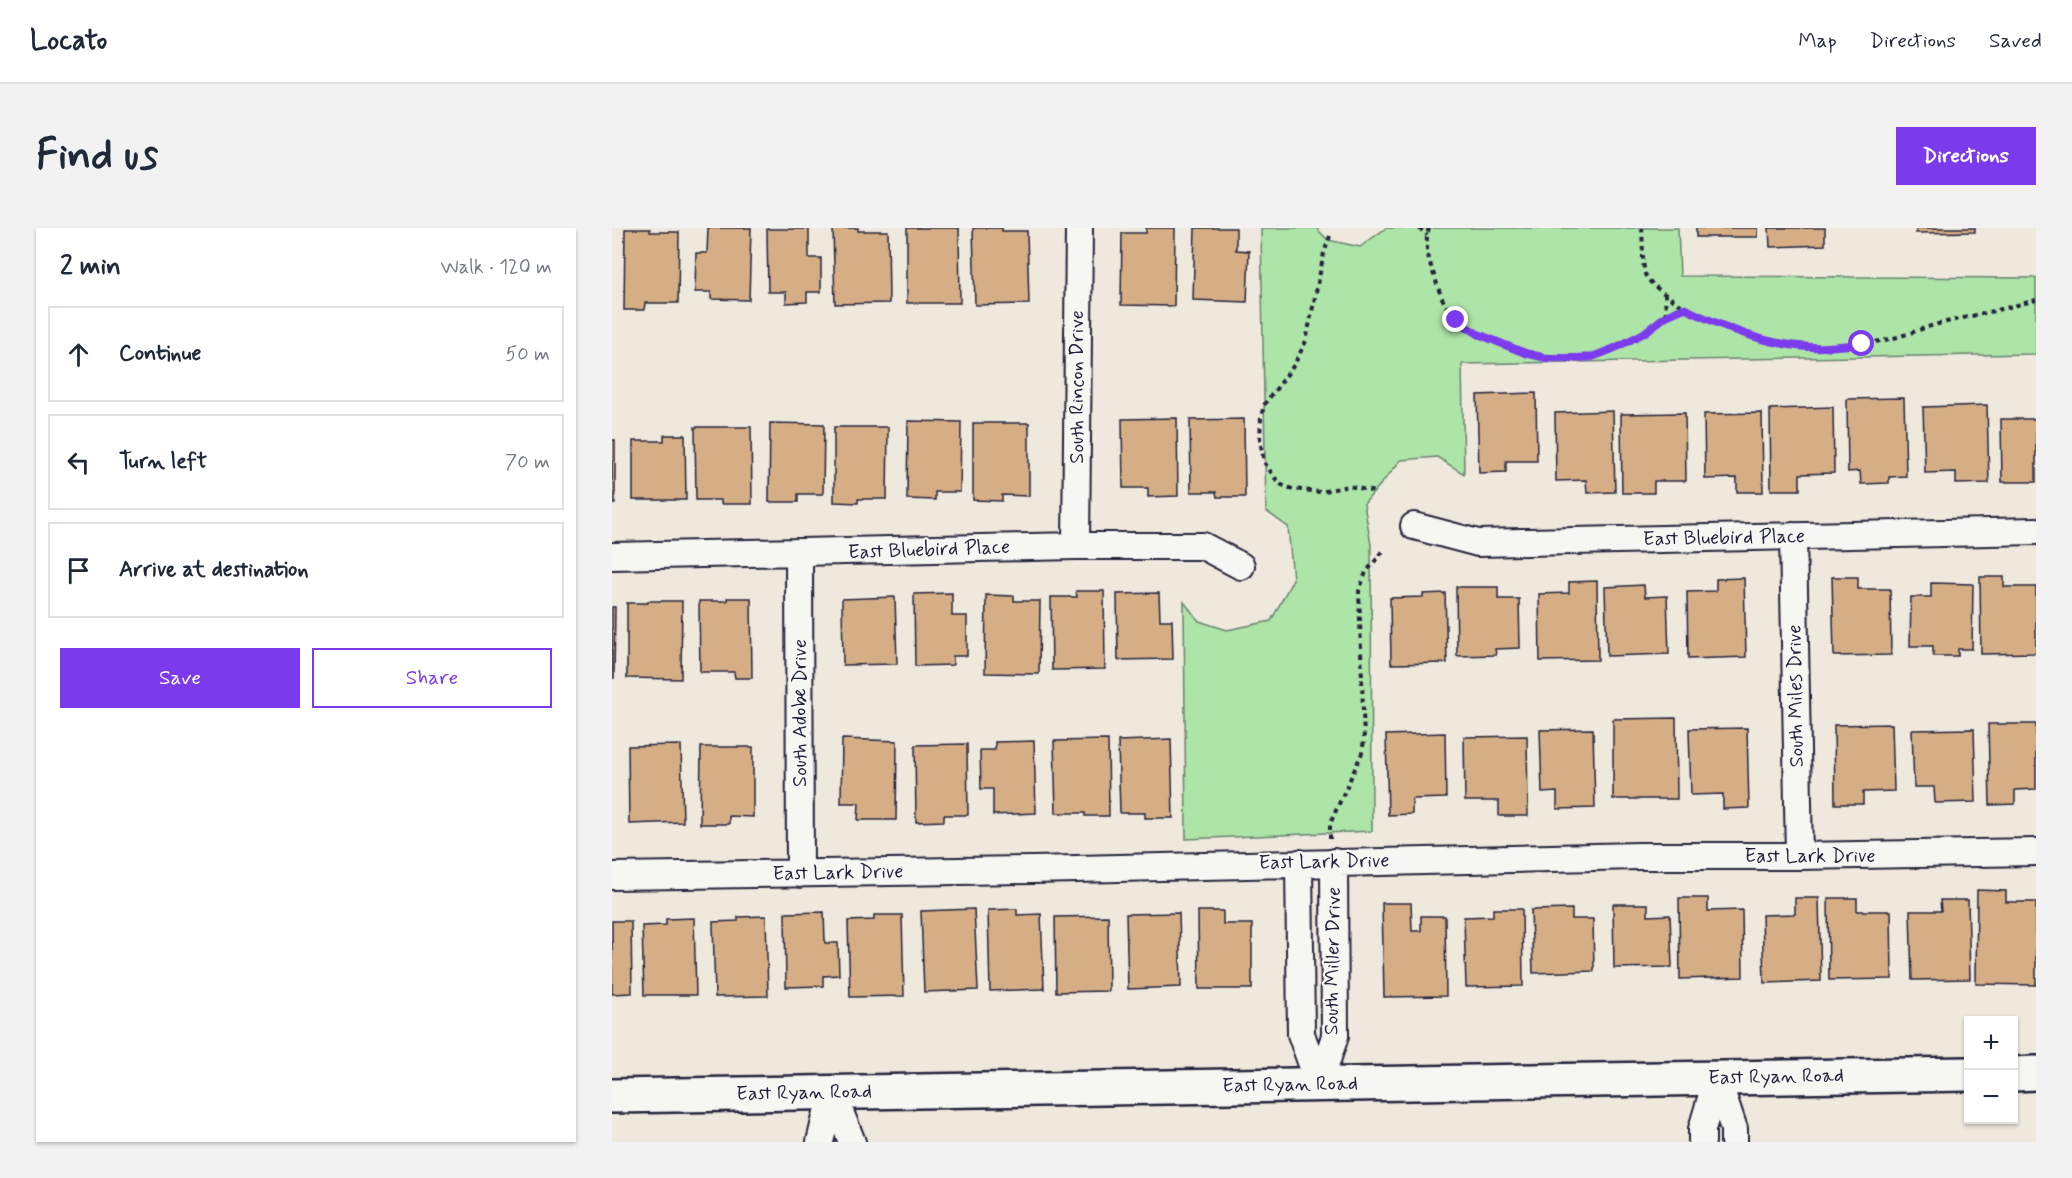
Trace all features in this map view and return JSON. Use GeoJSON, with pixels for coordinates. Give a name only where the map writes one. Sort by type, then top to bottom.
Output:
{"type":"FeatureCollection","features":[{"type":"Feature","properties":{"kind":"street","name":"South Rincon Drive"},"geometry":{"type":"LineString","coordinates":[[1076,546],[1078,228]]}},
{"type":"Feature","properties":{"kind":"street","name":"East Bluebird Place"},"geometry":{"type":"LineString","coordinates":[[1414,526],[1478,543],[2036,531]]}},
{"type":"Feature","properties":{"kind":"street","name":"South Miles Drive"},"geometry":{"type":"LineString","coordinates":[[1793,537],[1798,856]]}},
{"type":"Feature","properties":{"kind":"street","name":"East Bluebird Place"},"geometry":{"type":"LineString","coordinates":[[612,556],[1076,546],[1203,546],[1240,566]]}},
{"type":"Feature","properties":{"kind":"street","name":"South Adobe Drive"},"geometry":{"type":"LineString","coordinates":[[799,553],[800,874]]}},
{"type":"Feature","properties":{"kind":"street","name":"East Lark Drive"},"geometry":{"type":"LineString","coordinates":[[612,876],[1033,870],[1299,863],[1332,851],[1639,856],[2036,852]]}},
{"type":"Feature","properties":{"kind":"street","name":"South Miller Drive"},"geometry":{"type":"LineString","coordinates":[[1319,1084],[1335,1036],[1332,851]]}},
{"type":"Feature","properties":{"kind":"street","name":"South Miller Drive"},"geometry":{"type":"LineString","coordinates":[[1299,863],[1301,1034],[1319,1084]]}},
{"type":"Feature","properties":{"kind":"street"},"geometry":{"type":"LineString","coordinates":[[2018,1074],[2036,1073]]}},
{"type":"Feature","properties":{"kind":"street","name":"East Ryan Road"},"geometry":{"type":"LineString","coordinates":[[612,1096],[1964,1074]]}},
{"type":"Feature","properties":{"kind":"street"},"geometry":{"type":"LineString","coordinates":[[1702,1142],[1702,1129],[1717,1078]]}},
{"type":"Feature","properties":{"kind":"street"},"geometry":{"type":"LineString","coordinates":[[1717,1078],[1734,1129],[1734,1142]]}},
{"type":"Feature","properties":{"kind":"street"},"geometry":{"type":"LineString","coordinates":[[820,1142],[832,1092]]}},
{"type":"Feature","properties":{"kind":"street"},"geometry":{"type":"LineString","coordinates":[[832,1092],[852,1142]]}},
{"type":"Feature","properties":{"kind":"path"},"geometry":{"type":"LineString","coordinates":[[1419,228],[1427,235]]}},
{"type":"Feature","properties":{"kind":"path"},"geometry":{"type":"LineString","coordinates":[[1429,228],[1427,248],[1438,288],[1449,311],[1456,320],[1478,334],[1525,353],[1546,358],[1592,357],[1644,333],[1666,316],[1684,308]]}},
{"type":"Feature","properties":{"kind":"path"},"geometry":{"type":"LineString","coordinates":[[1642,228],[1645,274],[1649,282],[1684,308],[1718,325],[1766,340],[1814,347],[1862,344],[1896,338],[1937,324],[2036,300]]}},
{"type":"Feature","properties":{"kind":"path"},"geometry":{"type":"LineString","coordinates":[[1330,236],[1301,354],[1264,405],[1261,417],[1261,453],[1275,478],[1282,485],[1292,489],[1320,492],[1349,486],[1375,492]]}},
{"type":"Feature","properties":{"kind":"path"},"geometry":{"type":"LineString","coordinates":[[1665,293],[1666,316]]}},
{"type":"Feature","properties":{"kind":"path"},"geometry":{"type":"LineString","coordinates":[[1332,851],[1330,825],[1362,753],[1365,740],[1359,591],[1366,572],[1385,549]]}},
{"type":"Feature","properties":{"kind":"green space"},"geometry":{"type":"Polygon","coordinates":[[[1261,228],[1316,228],[1328,240],[1360,247],[1386,228],[1678,228],[1680,276],[2036,278],[2036,354],[1462,364],[1464,474],[1437,457],[1401,460],[1364,504],[1371,545],[1372,831],[1186,839],[1184,602],[1199,621],[1227,630],[1271,621],[1293,579],[1288,527],[1266,511],[1261,228]]]}},
{"type":"Feature","properties":{"kind":"building"},"geometry":{"type":"Polygon","coordinates":[[[708,228],[751,228],[749,300],[711,299],[711,292],[695,292],[696,253],[707,253],[708,228]]]}},
{"type":"Feature","properties":{"kind":"building"},"geometry":{"type":"Polygon","coordinates":[[[833,228],[888,231],[889,303],[835,304],[833,228]]]}},
{"type":"Feature","properties":{"kind":"building"},"geometry":{"type":"Polygon","coordinates":[[[907,228],[959,228],[960,303],[907,303],[907,228]]]}},
{"type":"Feature","properties":{"kind":"building"},"geometry":{"type":"Polygon","coordinates":[[[973,228],[1027,231],[1029,304],[975,305],[973,228]]]}},
{"type":"Feature","properties":{"kind":"building"},"geometry":{"type":"Polygon","coordinates":[[[1146,228],[1175,228],[1174,306],[1121,305],[1122,233],[1146,233],[1146,228]]]}},
{"type":"Feature","properties":{"kind":"building"},"geometry":{"type":"Polygon","coordinates":[[[1195,228],[1236,228],[1236,250],[1249,251],[1247,302],[1193,300],[1195,228]]]}},
{"type":"Feature","properties":{"kind":"building"},"geometry":{"type":"Polygon","coordinates":[[[1696,228],[1758,228],[1758,237],[1696,237],[1696,228]]]}},
{"type":"Feature","properties":{"kind":"building"},"geometry":{"type":"Polygon","coordinates":[[[1769,228],[1825,228],[1825,245],[1770,247],[1769,228]]]}},
{"type":"Feature","properties":{"kind":"building"},"geometry":{"type":"Polygon","coordinates":[[[1916,228],[1975,228],[1975,232],[1916,233],[1916,228]]]}},
{"type":"Feature","properties":{"kind":"building"},"geometry":{"type":"Polygon","coordinates":[[[625,229],[679,232],[678,303],[645,303],[644,310],[624,310],[625,229]]]}},
{"type":"Feature","properties":{"kind":"building"},"geometry":{"type":"Polygon","coordinates":[[[767,229],[809,229],[809,258],[821,258],[821,292],[807,292],[807,302],[786,303],[786,292],[768,292],[767,229]]]}},
{"type":"Feature","properties":{"kind":"building"},"geometry":{"type":"Polygon","coordinates":[[[1536,393],[1537,461],[1506,461],[1506,472],[1479,473],[1477,395],[1536,393]]]}},
{"type":"Feature","properties":{"kind":"building"},"geometry":{"type":"Polygon","coordinates":[[[1904,398],[1906,476],[1889,477],[1889,483],[1861,484],[1860,471],[1848,472],[1847,399],[1904,398]]]}},
{"type":"Feature","properties":{"kind":"building"},"geometry":{"type":"Polygon","coordinates":[[[1987,405],[1989,483],[1956,484],[1956,472],[1925,473],[1923,407],[1987,405]]]}},
{"type":"Feature","properties":{"kind":"building"},"geometry":{"type":"Polygon","coordinates":[[[1833,407],[1834,473],[1800,474],[1800,490],[1771,490],[1770,409],[1833,407]]]}},
{"type":"Feature","properties":{"kind":"building"},"geometry":{"type":"Polygon","coordinates":[[[1613,411],[1615,492],[1587,493],[1586,480],[1556,481],[1555,413],[1613,411]]]}},
{"type":"Feature","properties":{"kind":"building"},"geometry":{"type":"Polygon","coordinates":[[[1685,413],[1686,481],[1654,481],[1654,493],[1622,493],[1621,414],[1685,413]]]}},
{"type":"Feature","properties":{"kind":"building"},"geometry":{"type":"Polygon","coordinates":[[[1762,413],[1763,492],[1737,492],[1737,478],[1705,479],[1704,414],[1762,413]]]}},
{"type":"Feature","properties":{"kind":"building"},"geometry":{"type":"Polygon","coordinates":[[[1177,418],[1178,496],[1148,497],[1148,488],[1123,488],[1122,419],[1177,418]]]}},
{"type":"Feature","properties":{"kind":"building"},"geometry":{"type":"Polygon","coordinates":[[[1244,419],[1245,497],[1217,497],[1216,492],[1191,492],[1190,420],[1244,419]]]}},
{"type":"Feature","properties":{"kind":"building"},"geometry":{"type":"Polygon","coordinates":[[[2001,419],[2036,419],[2036,482],[2002,482],[2001,419]]]}},
{"type":"Feature","properties":{"kind":"building"},"geometry":{"type":"Polygon","coordinates":[[[908,421],[961,422],[960,492],[935,492],[935,500],[907,499],[908,421]]]}},
{"type":"Feature","properties":{"kind":"building"},"geometry":{"type":"Polygon","coordinates":[[[770,423],[824,424],[823,494],[798,494],[798,502],[769,502],[770,423]]]}},
{"type":"Feature","properties":{"kind":"building"},"geometry":{"type":"Polygon","coordinates":[[[973,423],[1029,423],[1029,496],[1002,495],[1002,501],[973,500],[973,423]]]}},
{"type":"Feature","properties":{"kind":"building"},"geometry":{"type":"Polygon","coordinates":[[[695,427],[751,427],[752,504],[721,504],[721,500],[696,500],[695,427]]]}},
{"type":"Feature","properties":{"kind":"building"},"geometry":{"type":"Polygon","coordinates":[[[834,427],[888,427],[887,499],[858,499],[858,503],[834,502],[834,427]]]}},
{"type":"Feature","properties":{"kind":"building"},"geometry":{"type":"Polygon","coordinates":[[[664,435],[685,435],[686,500],[633,500],[633,441],[664,441],[664,435]]]}},
{"type":"Feature","properties":{"kind":"building"},"geometry":{"type":"Polygon","coordinates":[[[612,440],[615,440],[615,504],[612,504],[612,440]]]}},
{"type":"Feature","properties":{"kind":"building"},"geometry":{"type":"Polygon","coordinates":[[[1832,577],[1858,577],[1858,589],[1890,589],[1891,655],[1834,656],[1832,577]]]}},
{"type":"Feature","properties":{"kind":"building"},"geometry":{"type":"Polygon","coordinates":[[[1980,577],[2004,577],[2004,587],[2036,587],[2036,653],[1981,654],[1980,577]]]}},
{"type":"Feature","properties":{"kind":"building"},"geometry":{"type":"Polygon","coordinates":[[[1744,578],[1746,657],[1688,659],[1687,592],[1716,591],[1716,579],[1744,578]]]}},
{"type":"Feature","properties":{"kind":"building"},"geometry":{"type":"Polygon","coordinates":[[[1597,581],[1598,660],[1540,661],[1539,594],[1569,593],[1569,582],[1597,581]]]}},
{"type":"Feature","properties":{"kind":"building"},"geometry":{"type":"Polygon","coordinates":[[[1931,583],[1973,584],[1972,649],[1958,649],[1958,656],[1933,656],[1933,646],[1910,646],[1911,597],[1931,597],[1931,583]]]}},
{"type":"Feature","properties":{"kind":"building"},"geometry":{"type":"Polygon","coordinates":[[[1644,585],[1645,597],[1667,596],[1669,654],[1607,656],[1605,587],[1644,585]]]}},
{"type":"Feature","properties":{"kind":"building"},"geometry":{"type":"Polygon","coordinates":[[[1456,587],[1498,587],[1498,599],[1519,599],[1520,648],[1495,649],[1496,655],[1457,656],[1456,587]]]}},
{"type":"Feature","properties":{"kind":"building"},"geometry":{"type":"Polygon","coordinates":[[[1076,591],[1104,591],[1105,669],[1052,670],[1051,597],[1077,597],[1076,591]]]}},
{"type":"Feature","properties":{"kind":"building"},"geometry":{"type":"Polygon","coordinates":[[[952,593],[952,616],[967,616],[967,656],[953,656],[953,665],[915,666],[914,594],[952,593]]]}},
{"type":"Feature","properties":{"kind":"building"},"geometry":{"type":"Polygon","coordinates":[[[1159,593],[1160,620],[1172,620],[1173,659],[1118,660],[1117,594],[1159,593]]]}},
{"type":"Feature","properties":{"kind":"building"},"geometry":{"type":"Polygon","coordinates":[[[1445,593],[1447,663],[1391,664],[1390,598],[1423,597],[1423,594],[1445,593]]]}},
{"type":"Feature","properties":{"kind":"building"},"geometry":{"type":"Polygon","coordinates":[[[986,595],[1014,596],[1014,601],[1040,601],[1039,674],[985,673],[986,595]]]}},
{"type":"Feature","properties":{"kind":"building"},"geometry":{"type":"Polygon","coordinates":[[[895,597],[897,664],[843,665],[842,599],[895,597]]]}},
{"type":"Feature","properties":{"kind":"building"},"geometry":{"type":"Polygon","coordinates":[[[727,598],[751,598],[752,678],[735,678],[734,672],[700,672],[699,601],[727,601],[727,598]]]}},
{"type":"Feature","properties":{"kind":"building"},"geometry":{"type":"Polygon","coordinates":[[[648,601],[682,601],[681,679],[627,678],[627,603],[648,603],[648,601]]]}},
{"type":"Feature","properties":{"kind":"building"},"geometry":{"type":"Polygon","coordinates":[[[612,607],[615,607],[614,678],[612,678],[612,607]]]}},
{"type":"Feature","properties":{"kind":"building"},"geometry":{"type":"Polygon","coordinates":[[[1676,718],[1677,799],[1613,799],[1613,719],[1676,718]]]}},
{"type":"Feature","properties":{"kind":"building"},"geometry":{"type":"Polygon","coordinates":[[[1892,724],[1894,791],[1863,792],[1863,804],[1835,804],[1834,725],[1892,724]]]}},
{"type":"Feature","properties":{"kind":"building"},"geometry":{"type":"Polygon","coordinates":[[[1988,724],[2036,724],[2036,789],[2015,790],[2015,804],[1990,805],[1988,724]]]}},
{"type":"Feature","properties":{"kind":"building"},"geometry":{"type":"Polygon","coordinates":[[[1747,728],[1749,808],[1723,809],[1723,794],[1691,795],[1689,729],[1747,728]]]}},
{"type":"Feature","properties":{"kind":"building"},"geometry":{"type":"Polygon","coordinates":[[[1593,729],[1595,808],[1557,809],[1557,792],[1542,793],[1540,730],[1593,729]]]}},
{"type":"Feature","properties":{"kind":"building"},"geometry":{"type":"Polygon","coordinates":[[[1974,729],[1976,802],[1935,803],[1934,787],[1914,787],[1912,730],[1974,729]]]}},
{"type":"Feature","properties":{"kind":"building"},"geometry":{"type":"Polygon","coordinates":[[[1445,733],[1446,798],[1412,799],[1412,814],[1388,815],[1386,735],[1445,733]]]}},
{"type":"Feature","properties":{"kind":"building"},"geometry":{"type":"Polygon","coordinates":[[[1527,736],[1528,816],[1499,816],[1499,801],[1465,801],[1464,737],[1527,736]]]}},
{"type":"Feature","properties":{"kind":"building"},"geometry":{"type":"Polygon","coordinates":[[[842,739],[897,741],[896,820],[858,820],[859,803],[841,803],[842,739]]]}},
{"type":"Feature","properties":{"kind":"building"},"geometry":{"type":"Polygon","coordinates":[[[1171,739],[1173,818],[1145,818],[1145,813],[1120,813],[1118,741],[1171,739]]]}},
{"type":"Feature","properties":{"kind":"building"},"geometry":{"type":"Polygon","coordinates":[[[1108,740],[1109,816],[1056,813],[1054,741],[1108,740]]]}},
{"type":"Feature","properties":{"kind":"building"},"geometry":{"type":"Polygon","coordinates":[[[1034,741],[1036,813],[993,815],[993,789],[981,789],[980,750],[995,750],[995,742],[1034,741]]]}},
{"type":"Feature","properties":{"kind":"building"},"geometry":{"type":"Polygon","coordinates":[[[967,744],[968,815],[944,815],[944,821],[916,822],[915,745],[967,744]]]}},
{"type":"Feature","properties":{"kind":"building"},"geometry":{"type":"Polygon","coordinates":[[[681,745],[683,822],[629,824],[628,746],[681,745]]]}},
{"type":"Feature","properties":{"kind":"building"},"geometry":{"type":"Polygon","coordinates":[[[701,747],[753,747],[753,817],[729,816],[729,824],[700,824],[701,747]]]}},
{"type":"Feature","properties":{"kind":"building"},"geometry":{"type":"Polygon","coordinates":[[[1977,890],[2006,891],[2006,902],[2036,902],[2036,985],[1976,984],[1977,890]]]}},
{"type":"Feature","properties":{"kind":"building"},"geometry":{"type":"Polygon","coordinates":[[[1679,898],[1708,898],[1708,911],[1742,910],[1743,977],[1680,979],[1679,898]]]}},
{"type":"Feature","properties":{"kind":"building"},"geometry":{"type":"Polygon","coordinates":[[[1795,898],[1819,898],[1821,981],[1764,983],[1762,915],[1795,914],[1795,898]]]}},
{"type":"Feature","properties":{"kind":"building"},"geometry":{"type":"Polygon","coordinates":[[[1828,898],[1857,898],[1857,911],[1891,911],[1892,979],[1829,980],[1828,898]]]}},
{"type":"Feature","properties":{"kind":"building"},"geometry":{"type":"Polygon","coordinates":[[[1940,900],[1968,900],[1970,979],[1912,980],[1910,911],[1941,911],[1940,900]]]}},
{"type":"Feature","properties":{"kind":"building"},"geometry":{"type":"Polygon","coordinates":[[[1382,903],[1411,903],[1412,931],[1421,931],[1421,916],[1445,916],[1446,996],[1384,997],[1382,903]]]}},
{"type":"Feature","properties":{"kind":"building"},"geometry":{"type":"Polygon","coordinates":[[[1613,904],[1648,904],[1648,916],[1670,915],[1672,967],[1614,968],[1613,904]]]}},
{"type":"Feature","properties":{"kind":"building"},"geometry":{"type":"Polygon","coordinates":[[[974,909],[978,990],[924,992],[921,911],[974,909]]]}},
{"type":"Feature","properties":{"kind":"building"},"geometry":{"type":"Polygon","coordinates":[[[1017,909],[1017,915],[1041,914],[1044,989],[990,991],[988,910],[1017,909]]]}},
{"type":"Feature","properties":{"kind":"building"},"geometry":{"type":"Polygon","coordinates":[[[1493,909],[1522,909],[1523,986],[1466,987],[1464,917],[1493,916],[1493,909]]]}},
{"type":"Feature","properties":{"kind":"building"},"geometry":{"type":"Polygon","coordinates":[[[1572,909],[1572,919],[1593,919],[1594,971],[1533,973],[1531,910],[1572,909]]]}},
{"type":"Feature","properties":{"kind":"building"},"geometry":{"type":"Polygon","coordinates":[[[1198,911],[1223,911],[1223,924],[1252,924],[1252,989],[1199,989],[1198,911]]]}},
{"type":"Feature","properties":{"kind":"building"},"geometry":{"type":"Polygon","coordinates":[[[824,912],[825,943],[838,943],[839,975],[823,976],[823,986],[786,987],[785,913],[824,912]]]}},
{"type":"Feature","properties":{"kind":"building"},"geometry":{"type":"Polygon","coordinates":[[[1179,913],[1181,987],[1128,989],[1126,914],[1179,913]]]}},
{"type":"Feature","properties":{"kind":"building"},"geometry":{"type":"Polygon","coordinates":[[[874,915],[902,915],[904,996],[850,997],[848,921],[874,920],[874,915]]]}},
{"type":"Feature","properties":{"kind":"building"},"geometry":{"type":"Polygon","coordinates":[[[766,916],[768,996],[715,997],[713,922],[738,921],[738,917],[766,916]]]}},
{"type":"Feature","properties":{"kind":"building"},"geometry":{"type":"Polygon","coordinates":[[[1108,916],[1109,991],[1056,992],[1055,917],[1108,916]]]}},
{"type":"Feature","properties":{"kind":"building"},"geometry":{"type":"Polygon","coordinates":[[[694,918],[696,995],[644,995],[642,926],[666,925],[666,919],[694,918]]]}},
{"type":"Feature","properties":{"kind":"building"},"geometry":{"type":"Polygon","coordinates":[[[612,921],[631,921],[632,993],[612,994],[612,921]]]}},
{"type":"Feature","properties":{"kind":"route"},"geometry":{"type":"LineString","coordinates":[[1456,320],[1462,326],[1478,334],[1536,357],[1546,358],[1592,357],[1644,333],[1666,316],[1684,308],[1740,333],[1794,346],[1862,344]]}}]}
